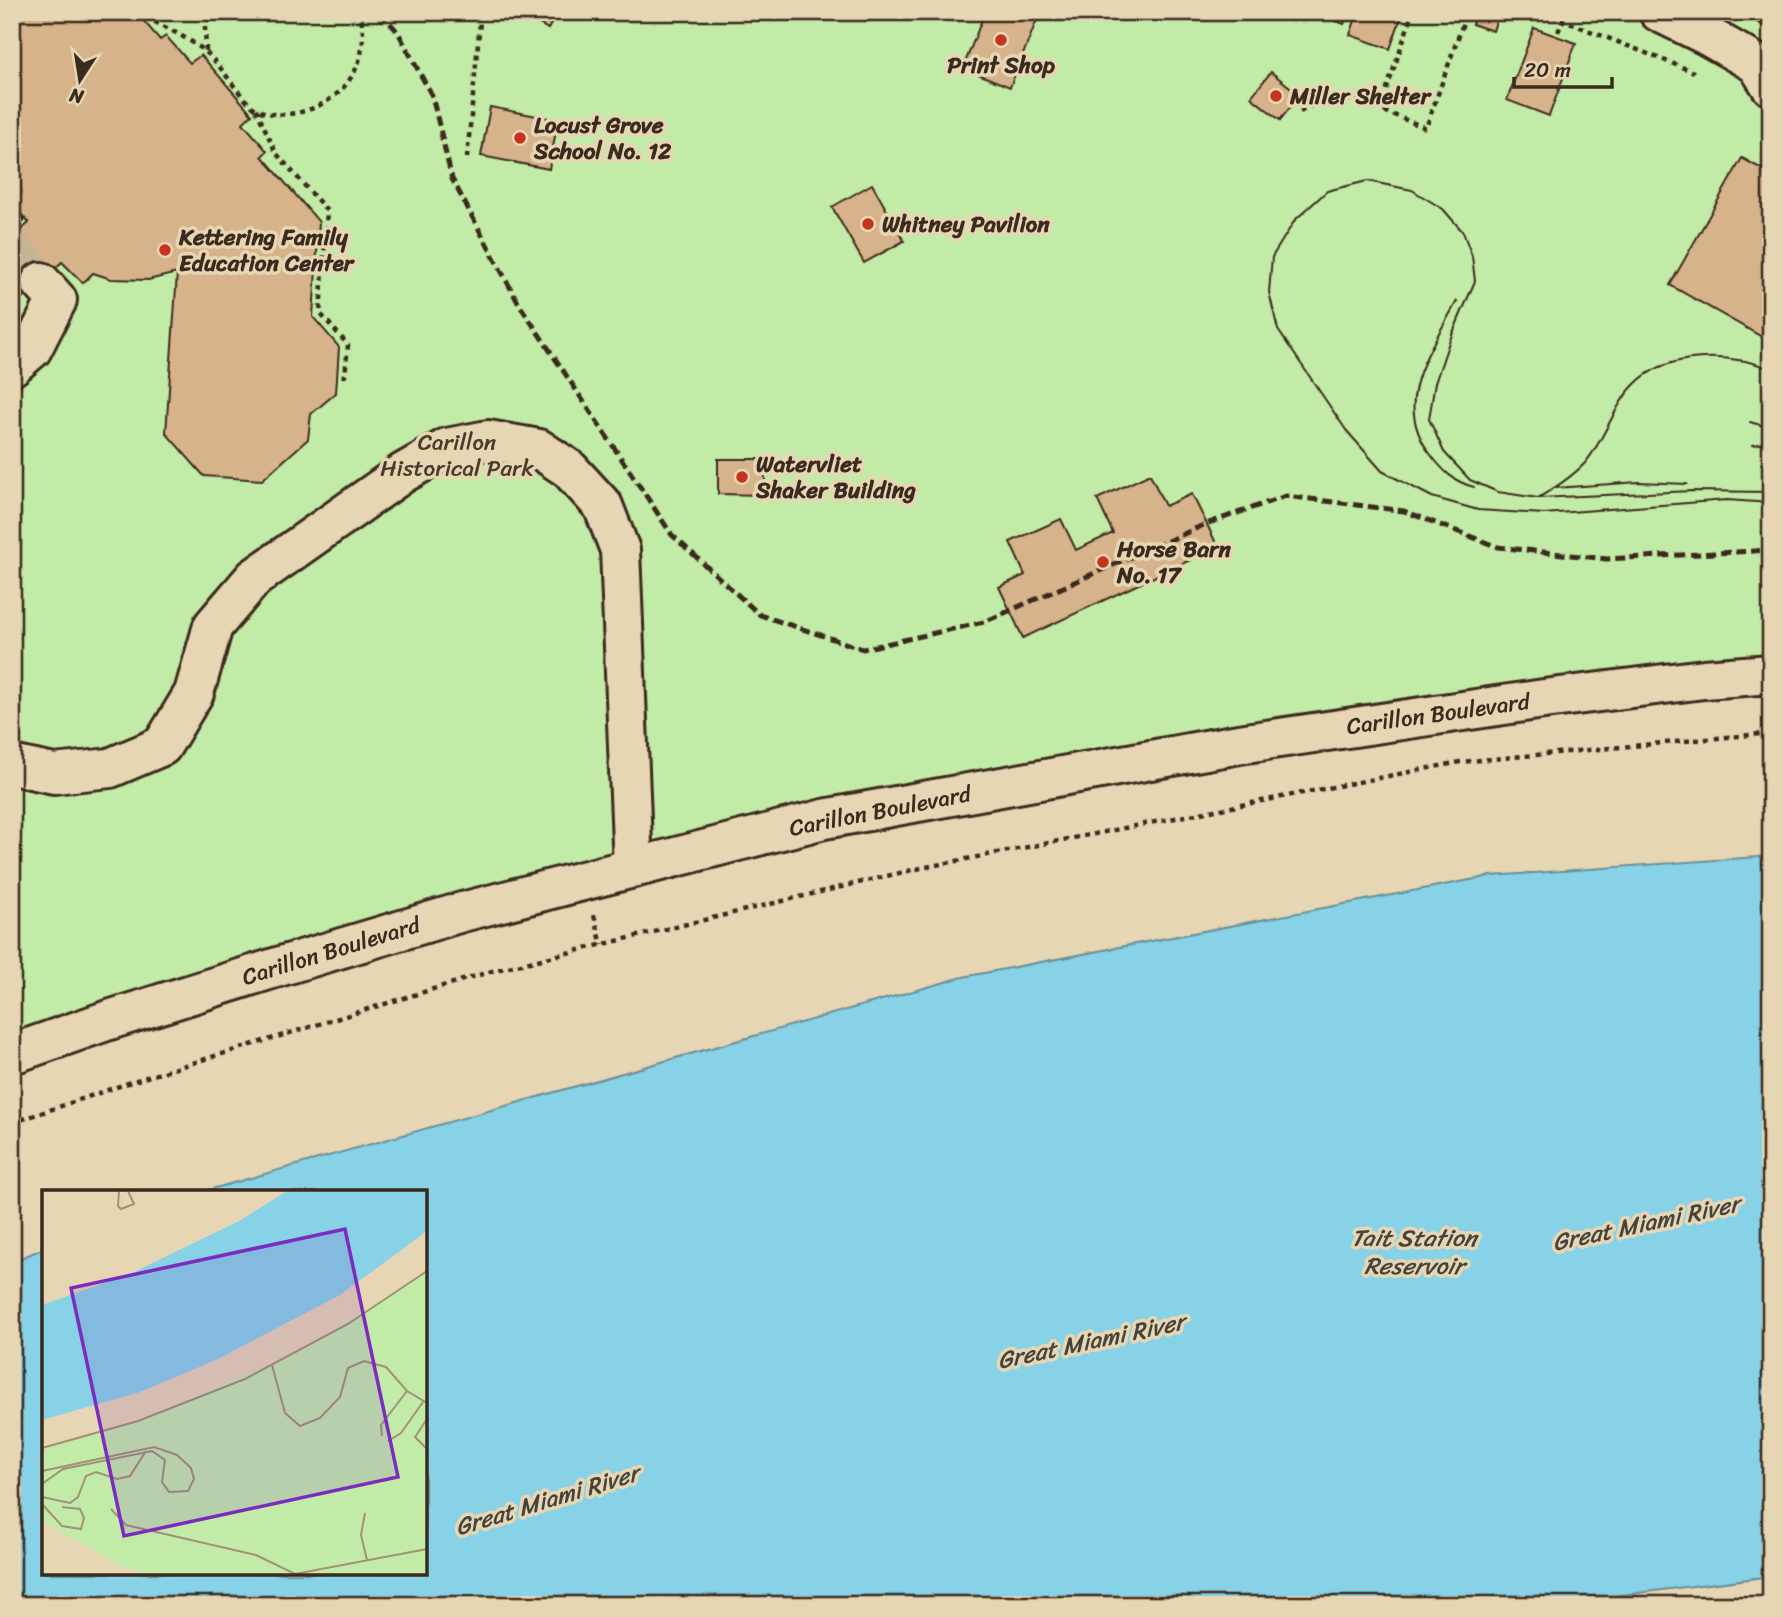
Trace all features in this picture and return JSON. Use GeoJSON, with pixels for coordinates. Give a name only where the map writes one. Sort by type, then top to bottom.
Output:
{"type":"FeatureCollection","features":[{"type":"Feature","properties":{"kind":"street"},"geometry":{"type":"LineString","coordinates":[[1659,12],[1706,34],[1757,64],[1771,86]]}},
{"type":"Feature","properties":{"kind":"street"},"geometry":{"type":"LineString","coordinates":[[12,366],[32,348],[57,300],[41,282]]}},
{"type":"Feature","properties":{"kind":"street"},"geometry":{"type":"LineString","coordinates":[[12,765],[54,774],[110,768],[162,746],[194,693],[213,625],[254,578],[402,473],[447,448],[488,440],[501,442],[539,449],[569,469],[603,506],[620,550],[633,868]]}},
{"type":"Feature","properties":{"kind":"street","name":"Carillon Boulevard"},"geometry":{"type":"LineString","coordinates":[[12,1054],[106,1021],[462,912],[824,819],[1239,744],[1544,699],[1704,679],[1771,674]]}},
{"type":"Feature","properties":{"kind":"path"},"geometry":{"type":"LineString","coordinates":[[137,12],[206,52],[255,109],[276,153],[327,211],[320,313],[348,345],[345,376],[337,375]]}},
{"type":"Feature","properties":{"kind":"path"},"geometry":{"type":"LineString","coordinates":[[206,52],[205,26],[209,12]]}},
{"type":"Feature","properties":{"kind":"path"},"geometry":{"type":"LineString","coordinates":[[255,109],[280,114],[307,111],[331,100],[350,81],[361,57],[364,30],[360,12]]}},
{"type":"Feature","properties":{"kind":"path"},"geometry":{"type":"LineString","coordinates":[[467,158],[481,12]]}},
{"type":"Feature","properties":{"kind":"path"},"geometry":{"type":"LineString","coordinates":[[1380,109],[1413,12]]}},
{"type":"Feature","properties":{"kind":"path"},"geometry":{"type":"LineString","coordinates":[[1300,112],[1326,97],[1359,101],[1426,128],[1467,12]]}},
{"type":"Feature","properties":{"kind":"path"},"geometry":{"type":"LineString","coordinates":[[1542,12],[1698,74]]}},
{"type":"Feature","properties":{"kind":"path"},"geometry":{"type":"LineString","coordinates":[[1558,32],[1563,20]]}},
{"type":"Feature","properties":{"kind":"path"},"geometry":{"type":"LineString","coordinates":[[12,215],[29,223]]}},
{"type":"Feature","properties":{"kind":"path"},"geometry":{"type":"LineString","coordinates":[[12,1124],[137,1080],[492,971],[916,869],[1460,762],[1771,733]]}},
{"type":"Feature","properties":{"kind":"green space","name":"Carillon Historical Park"},"geometry":{"type":"Polygon","coordinates":[[[12,12],[1771,12],[1771,674],[824,819],[12,1054],[12,12]]]}},
{"type":"Feature","properties":{"kind":"water","name":"Tait Station Reservoir"},"geometry":{"type":"Polygon","coordinates":[[[1771,856],[1771,1576],[1544,1605],[12,1605],[12,1262],[42,1249],[42,1575],[427,1575],[427,1190],[208,1190],[963,977],[1491,876],[1771,856]]]}},
{"type":"Feature","properties":{"kind":"building","name":"Kettering Family Education Center"},"geometry":{"type":"Polygon","coordinates":[[[12,12],[136,12],[160,40],[166,36],[190,63],[201,55],[252,114],[243,123],[267,151],[262,156],[319,222],[313,317],[339,347],[336,393],[311,414],[308,439],[262,480],[204,476],[166,433],[177,273],[148,280],[111,279],[93,273],[83,283],[62,262],[12,307],[12,238],[29,223],[12,204],[12,200],[21,192],[18,153],[12,152],[12,12]]]}},
{"type":"Feature","properties":{"kind":"building"},"geometry":{"type":"Polygon","coordinates":[[[520,12],[558,12],[548,29],[520,12]]]}},
{"type":"Feature","properties":{"kind":"building","name":"Print Shop"},"geometry":{"type":"Polygon","coordinates":[[[985,12],[1040,12],[1010,87],[963,68],[985,12]]]}},
{"type":"Feature","properties":{"kind":"building"},"geometry":{"type":"Polygon","coordinates":[[[1312,12],[1349,12],[1344,24],[1312,12]]]}},
{"type":"Feature","properties":{"kind":"building"},"geometry":{"type":"Polygon","coordinates":[[[1358,12],[1403,12],[1390,49],[1350,35],[1358,12]]]}},
{"type":"Feature","properties":{"kind":"building"},"geometry":{"type":"Polygon","coordinates":[[[1476,12],[1499,12],[1493,31],[1472,24],[1476,12]]]}},
{"type":"Feature","properties":{"kind":"building"},"geometry":{"type":"Polygon","coordinates":[[[1771,12],[1771,30],[1741,13],[1771,12]]]}},
{"type":"Feature","properties":{"kind":"building"},"geometry":{"type":"Polygon","coordinates":[[[1534,28],[1576,43],[1549,116],[1507,100],[1534,28]]]}},
{"type":"Feature","properties":{"kind":"building","name":"Miller Shelter"},"geometry":{"type":"Polygon","coordinates":[[[1271,72],[1300,95],[1280,120],[1251,97],[1271,72]]]}},
{"type":"Feature","properties":{"kind":"building","name":"Locust Grove School No. 12"},"geometry":{"type":"Polygon","coordinates":[[[490,107],[558,120],[549,169],[481,156],[490,107]]]}},
{"type":"Feature","properties":{"kind":"building"},"geometry":{"type":"Polygon","coordinates":[[[1742,158],[1771,174],[1771,342],[1670,285],[1742,158]]]}},
{"type":"Feature","properties":{"kind":"building","name":"Whitney Pavilion"},"geometry":{"type":"Polygon","coordinates":[[[872,184],[904,241],[864,263],[832,207],[872,184]]]}},
{"type":"Feature","properties":{"kind":"building","name":"Watervliet Shaker Building"},"geometry":{"type":"Polygon","coordinates":[[[718,459],[765,459],[765,495],[718,494],[718,459]]]}},
{"type":"Feature","properties":{"kind":"building","name":"Horse Barn No. 17"},"geometry":{"type":"Polygon","coordinates":[[[1150,474],[1165,506],[1192,494],[1218,547],[1023,638],[999,587],[1025,575],[1010,542],[1061,519],[1076,550],[1113,533],[1097,499],[1150,474]]]}},
{"type":"Feature","properties":{"kind":"tunnel"},"geometry":{"type":"LineString","coordinates":[[12,247],[41,282]]}},
{"type":"Feature","properties":{"kind":"tram line"},"geometry":{"type":"LineString","coordinates":[[1771,492],[1692,491],[1538,498],[1498,492],[1470,480],[1444,452],[1429,419],[1435,383],[1475,281],[1472,256],[1463,232],[1443,209],[1412,190],[1367,181],[1327,191],[1295,220],[1272,257],[1269,292],[1278,330],[1346,430],[1382,471],[1432,497],[1478,510],[1544,514],[1727,500],[1771,503]]}},
{"type":"Feature","properties":{"kind":"tram line"},"geometry":{"type":"LineString","coordinates":[[1457,301],[1418,377],[1414,416],[1419,435],[1435,461],[1455,479],[1474,487]]}},
{"type":"Feature","properties":{"kind":"tram line"},"geometry":{"type":"LineString","coordinates":[[1538,498],[1569,478],[1585,463],[1627,393],[1647,374],[1663,366],[1699,358],[1737,360],[1771,369]]}},
{"type":"Feature","properties":{"kind":"tram line"},"geometry":{"type":"LineString","coordinates":[[1767,410],[1771,413]]}},
{"type":"Feature","properties":{"kind":"tram line"},"geometry":{"type":"LineString","coordinates":[[1750,422],[1771,428]]}},
{"type":"Feature","properties":{"kind":"tram line"},"geometry":{"type":"LineString","coordinates":[[1753,445],[1771,442]]}},
{"type":"Feature","properties":{"kind":"tram line"},"geometry":{"type":"LineString","coordinates":[[1761,464],[1771,457]]}},
{"type":"Feature","properties":{"kind":"tram line"},"geometry":{"type":"LineString","coordinates":[[1555,488],[1639,482],[1687,484]]}},
{"type":"Feature","properties":{"kind":"railway"},"geometry":{"type":"LineString","coordinates":[[380,12],[398,32],[432,96],[452,179],[519,304],[672,535],[760,615],[863,649],[984,622],[1206,524],[1286,496],[1404,511],[1498,547],[1607,559],[1771,550]]}},
{"type":"Feature","properties":{"kind":"place","name":"Print Shop"},"geometry":{"type":"Point","coordinates":[1001,40]}},
{"type":"Feature","properties":{"kind":"place","name":"Miller Shelter"},"geometry":{"type":"Point","coordinates":[1276,96]}},
{"type":"Feature","properties":{"kind":"place","name":"Locust Grove School No. 12"},"geometry":{"type":"Point","coordinates":[520,138]}},
{"type":"Feature","properties":{"kind":"place","name":"Whitney Pavilion"},"geometry":{"type":"Point","coordinates":[868,224]}},
{"type":"Feature","properties":{"kind":"place","name":"Kettering Family Education Center"},"geometry":{"type":"Point","coordinates":[165,250]}},
{"type":"Feature","properties":{"kind":"place","name":"Watervliet Shaker Building"},"geometry":{"type":"Point","coordinates":[742,477]}},
{"type":"Feature","properties":{"kind":"place","name":"Horse Barn No. 17"},"geometry":{"type":"Point","coordinates":[1103,562]}},
{"type":"Feature","properties":{"kind":"water label","name":"Great Miami River"},"geometry":{"type":"Point","coordinates":[1646,1223]}},
{"type":"Feature","properties":{"kind":"water label","name":"Great Miami River"},"geometry":{"type":"Point","coordinates":[1091,1341]}},
{"type":"Feature","properties":{"kind":"water label","name":"Great Miami River"},"geometry":{"type":"Point","coordinates":[547,1500]}}]}
